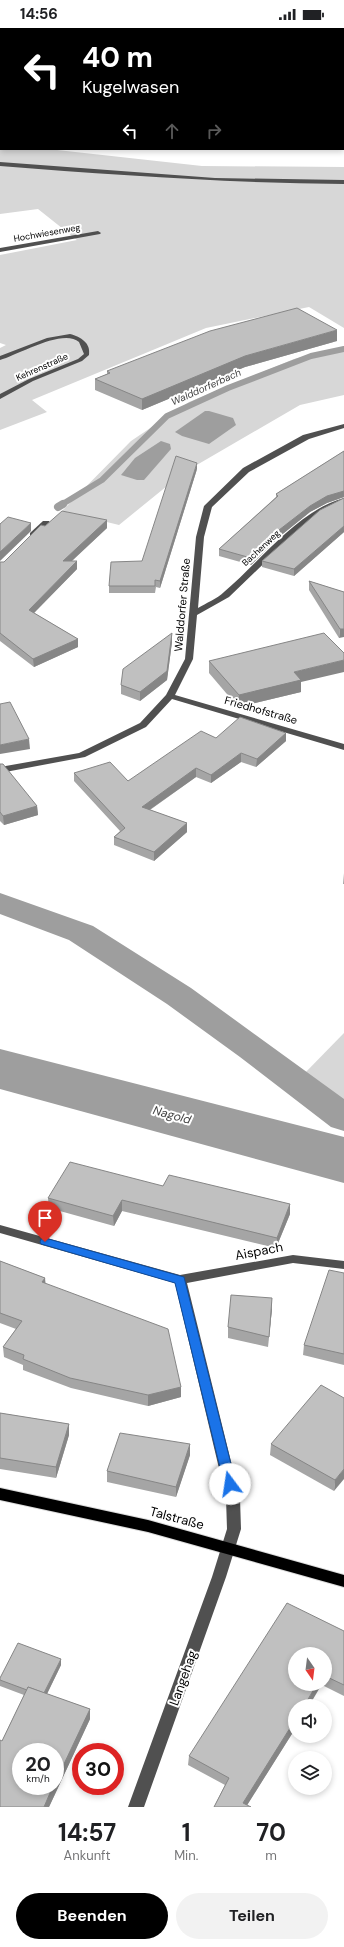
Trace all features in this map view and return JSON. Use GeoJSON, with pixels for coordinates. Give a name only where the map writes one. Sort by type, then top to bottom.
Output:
{"type":"FeatureCollection","features":[{"type":"Feature","properties":{"kind":"main road","name":"Talstraße"},"geometry":{"type":"LineString","coordinates":[[0,1494],[148,1526],[344,1581]]}},
{"type":"Feature","properties":{"kind":"street"},"geometry":{"type":"LineString","coordinates":[[0,164],[145,177],[273,182],[344,182]]}},
{"type":"Feature","properties":{"kind":"street","name":"Hochwiesenweg"},"geometry":{"type":"LineString","coordinates":[[0,250],[98,233]]}},
{"type":"Feature","properties":{"kind":"street","name":"Kehrenstraße"},"geometry":{"type":"LineString","coordinates":[[0,358],[37,343],[62,337],[78,338],[84,343],[87,354],[80,360],[31,380],[0,397]]}},
{"type":"Feature","properties":{"kind":"street","name":"Walddorfer Straße"},"geometry":{"type":"LineString","coordinates":[[0,770],[82,755],[143,725],[170,696],[189,659],[200,537],[208,506],[246,470],[306,437],[344,426]]}},
{"type":"Feature","properties":{"kind":"street","name":"Bachenweg"},"geometry":{"type":"LineString","coordinates":[[194,613],[226,595],[279,544],[316,513],[344,500]]}},
{"type":"Feature","properties":{"kind":"street"},"geometry":{"type":"LineString","coordinates":[[29,540],[46,523]]}},
{"type":"Feature","properties":{"kind":"street","name":"Friedhofstraße"},"geometry":{"type":"LineString","coordinates":[[170,696],[344,747]]}},
{"type":"Feature","properties":{"kind":"street"},"geometry":{"type":"LineString","coordinates":[[0,1229],[180,1280]]}},
{"type":"Feature","properties":{"kind":"street","name":"Aispach"},"geometry":{"type":"LineString","coordinates":[[180,1280],[293,1259],[344,1265]]}},
{"type":"Feature","properties":{"kind":"street","name":"Langehag"},"geometry":{"type":"LineString","coordinates":[[136,1807],[219,1577],[234,1529],[233,1498],[180,1280]]}},
{"type":"Feature","properties":{"kind":"shaded area"},"geometry":{"type":"Polygon","coordinates":[[[0,150],[57,150],[202,166],[344,167],[344,328],[309,307],[206,328],[32,400],[47,412],[0,430],[0,348],[6,345],[0,343],[0,255],[77,240],[38,209],[0,214],[0,150]]]}},
{"type":"Feature","properties":{"kind":"shaded area"},"geometry":{"type":"Polygon","coordinates":[[[344,347],[344,395],[300,405],[183,473],[119,525],[62,511],[131,441],[189,402],[294,359],[344,347]]]}},
{"type":"Feature","properties":{"kind":"shaded area"},"geometry":{"type":"Polygon","coordinates":[[[205,411],[233,418],[236,425],[209,444],[182,436],[175,432],[205,411]]]}},
{"type":"Feature","properties":{"kind":"shaded area"},"geometry":{"type":"Polygon","coordinates":[[[161,441],[170,444],[171,449],[144,480],[137,480],[121,475],[135,458],[161,441]]]}},
{"type":"Feature","properties":{"kind":"shaded area"},"geometry":{"type":"Polygon","coordinates":[[[344,1033],[344,1110],[302,1076],[344,1033]]]}},
{"type":"Feature","properties":{"kind":"building"},"geometry":{"type":"Polygon","coordinates":[[[297,308],[337,330],[245,356],[142,399],[95,379],[110,373],[107,371],[210,331],[297,308]]]}},
{"type":"Feature","properties":{"kind":"building"},"geometry":{"type":"Polygon","coordinates":[[[344,451],[344,491],[327,496],[310,506],[279,530],[251,558],[219,549],[278,496],[276,494],[344,451]]]}},
{"type":"Feature","properties":{"kind":"building"},"geometry":{"type":"Polygon","coordinates":[[[176,456],[197,463],[160,581],[155,580],[155,586],[109,586],[111,562],[142,561],[176,456]]]}},
{"type":"Feature","properties":{"kind":"building"},"geometry":{"type":"Polygon","coordinates":[[[344,498],[344,526],[294,569],[262,561],[320,510],[344,498]]]}},
{"type":"Feature","properties":{"kind":"building"},"geometry":{"type":"Polygon","coordinates":[[[62,511],[107,520],[63,561],[77,561],[29,610],[78,639],[33,659],[0,633],[0,562],[4,562],[41,525],[45,526],[62,511]]]}},
{"type":"Feature","properties":{"kind":"building"},"geometry":{"type":"Polygon","coordinates":[[[8,517],[31,523],[0,552],[0,524],[8,517]]]}},
{"type":"Feature","properties":{"kind":"building"},"geometry":{"type":"Polygon","coordinates":[[[309,581],[344,592],[344,629],[340,629],[309,581]]]}},
{"type":"Feature","properties":{"kind":"building"},"geometry":{"type":"Polygon","coordinates":[[[172,633],[167,671],[140,692],[121,685],[123,669],[172,633]]]}},
{"type":"Feature","properties":{"kind":"building"},"geometry":{"type":"Polygon","coordinates":[[[324,633],[344,653],[344,660],[294,672],[301,680],[239,695],[209,661],[324,633]]]}},
{"type":"Feature","properties":{"kind":"building"},"geometry":{"type":"Polygon","coordinates":[[[10,702],[29,739],[0,745],[0,704],[10,702]]]}},
{"type":"Feature","properties":{"kind":"building"},"geometry":{"type":"Polygon","coordinates":[[[240,717],[286,733],[257,759],[241,753],[211,775],[196,768],[142,807],[187,823],[154,852],[114,837],[125,828],[74,773],[110,762],[128,781],[201,731],[216,738],[240,717]]]}},
{"type":"Feature","properties":{"kind":"building"},"geometry":{"type":"Polygon","coordinates":[[[0,764],[3,764],[37,806],[3,816],[0,812],[0,764]]]}},
{"type":"Feature","properties":{"kind":"building"},"geometry":{"type":"Polygon","coordinates":[[[70,1162],[163,1186],[169,1175],[290,1204],[277,1238],[122,1200],[113,1216],[48,1198],[70,1162]]]}},
{"type":"Feature","properties":{"kind":"building"},"geometry":{"type":"Polygon","coordinates":[[[0,1261],[45,1278],[42,1282],[168,1329],[181,1387],[148,1395],[70,1378],[23,1359],[24,1355],[3,1347],[22,1321],[0,1313],[0,1261]]]}},
{"type":"Feature","properties":{"kind":"building"},"geometry":{"type":"Polygon","coordinates":[[[329,1270],[344,1273],[344,1354],[304,1345],[329,1270]]]}},
{"type":"Feature","properties":{"kind":"building"},"geometry":{"type":"Polygon","coordinates":[[[231,1295],[272,1298],[269,1337],[228,1327],[231,1295]]]}},
{"type":"Feature","properties":{"kind":"building"},"geometry":{"type":"Polygon","coordinates":[[[321,1385],[344,1398],[344,1469],[335,1480],[271,1444],[321,1385]]]}},
{"type":"Feature","properties":{"kind":"building"},"geometry":{"type":"Polygon","coordinates":[[[0,1413],[69,1424],[56,1467],[0,1458],[0,1413]]]}},
{"type":"Feature","properties":{"kind":"building"},"geometry":{"type":"Polygon","coordinates":[[[120,1433],[190,1444],[176,1487],[107,1471],[120,1433]]]}},
{"type":"Feature","properties":{"kind":"building"},"geometry":{"type":"Polygon","coordinates":[[[287,1603],[344,1631],[344,1685],[332,1679],[332,1647],[288,1647],[288,1691],[313,1691],[308,1699],[288,1699],[288,1731],[243,1803],[251,1807],[214,1807],[229,1778],[189,1756],[287,1603]]]}},
{"type":"Feature","properties":{"kind":"building"},"geometry":{"type":"Polygon","coordinates":[[[18,1643],[61,1659],[44,1693],[28,1687],[27,1690],[0,1680],[18,1643]]]}},
{"type":"Feature","properties":{"kind":"building"},"geometry":{"type":"Polygon","coordinates":[[[28,1687],[90,1709],[74,1743],[72,1743],[72,1747],[64,1764],[64,1743],[12,1743],[12,1795],[49,1795],[44,1807],[0,1807],[0,1740],[2,1741],[28,1687]]]}},
{"type":"Feature","properties":{"kind":"waterway","name":"Walddorferbach"},"geometry":{"type":"LineString","coordinates":[[61,505],[102,480],[167,416],[228,388],[311,356],[344,349]]}},
{"type":"Feature","properties":{"kind":"waterway","name":"Walddorferbach"},"geometry":{"type":"LineString","coordinates":[[58,507],[63,504]]}},
{"type":"Feature","properties":{"kind":"waterway"},"geometry":{"type":"LineString","coordinates":[[0,903],[81,933],[179,996],[253,1049],[344,1118]]}},
{"type":"Feature","properties":{"kind":"waterway","name":"Nagold"},"geometry":{"type":"LineString","coordinates":[[0,1069],[344,1160]]}},
{"type":"Feature","properties":{"kind":"route"},"geometry":{"type":"LineString","coordinates":[[45,1242],[180,1280],[230,1484]]}}]}
